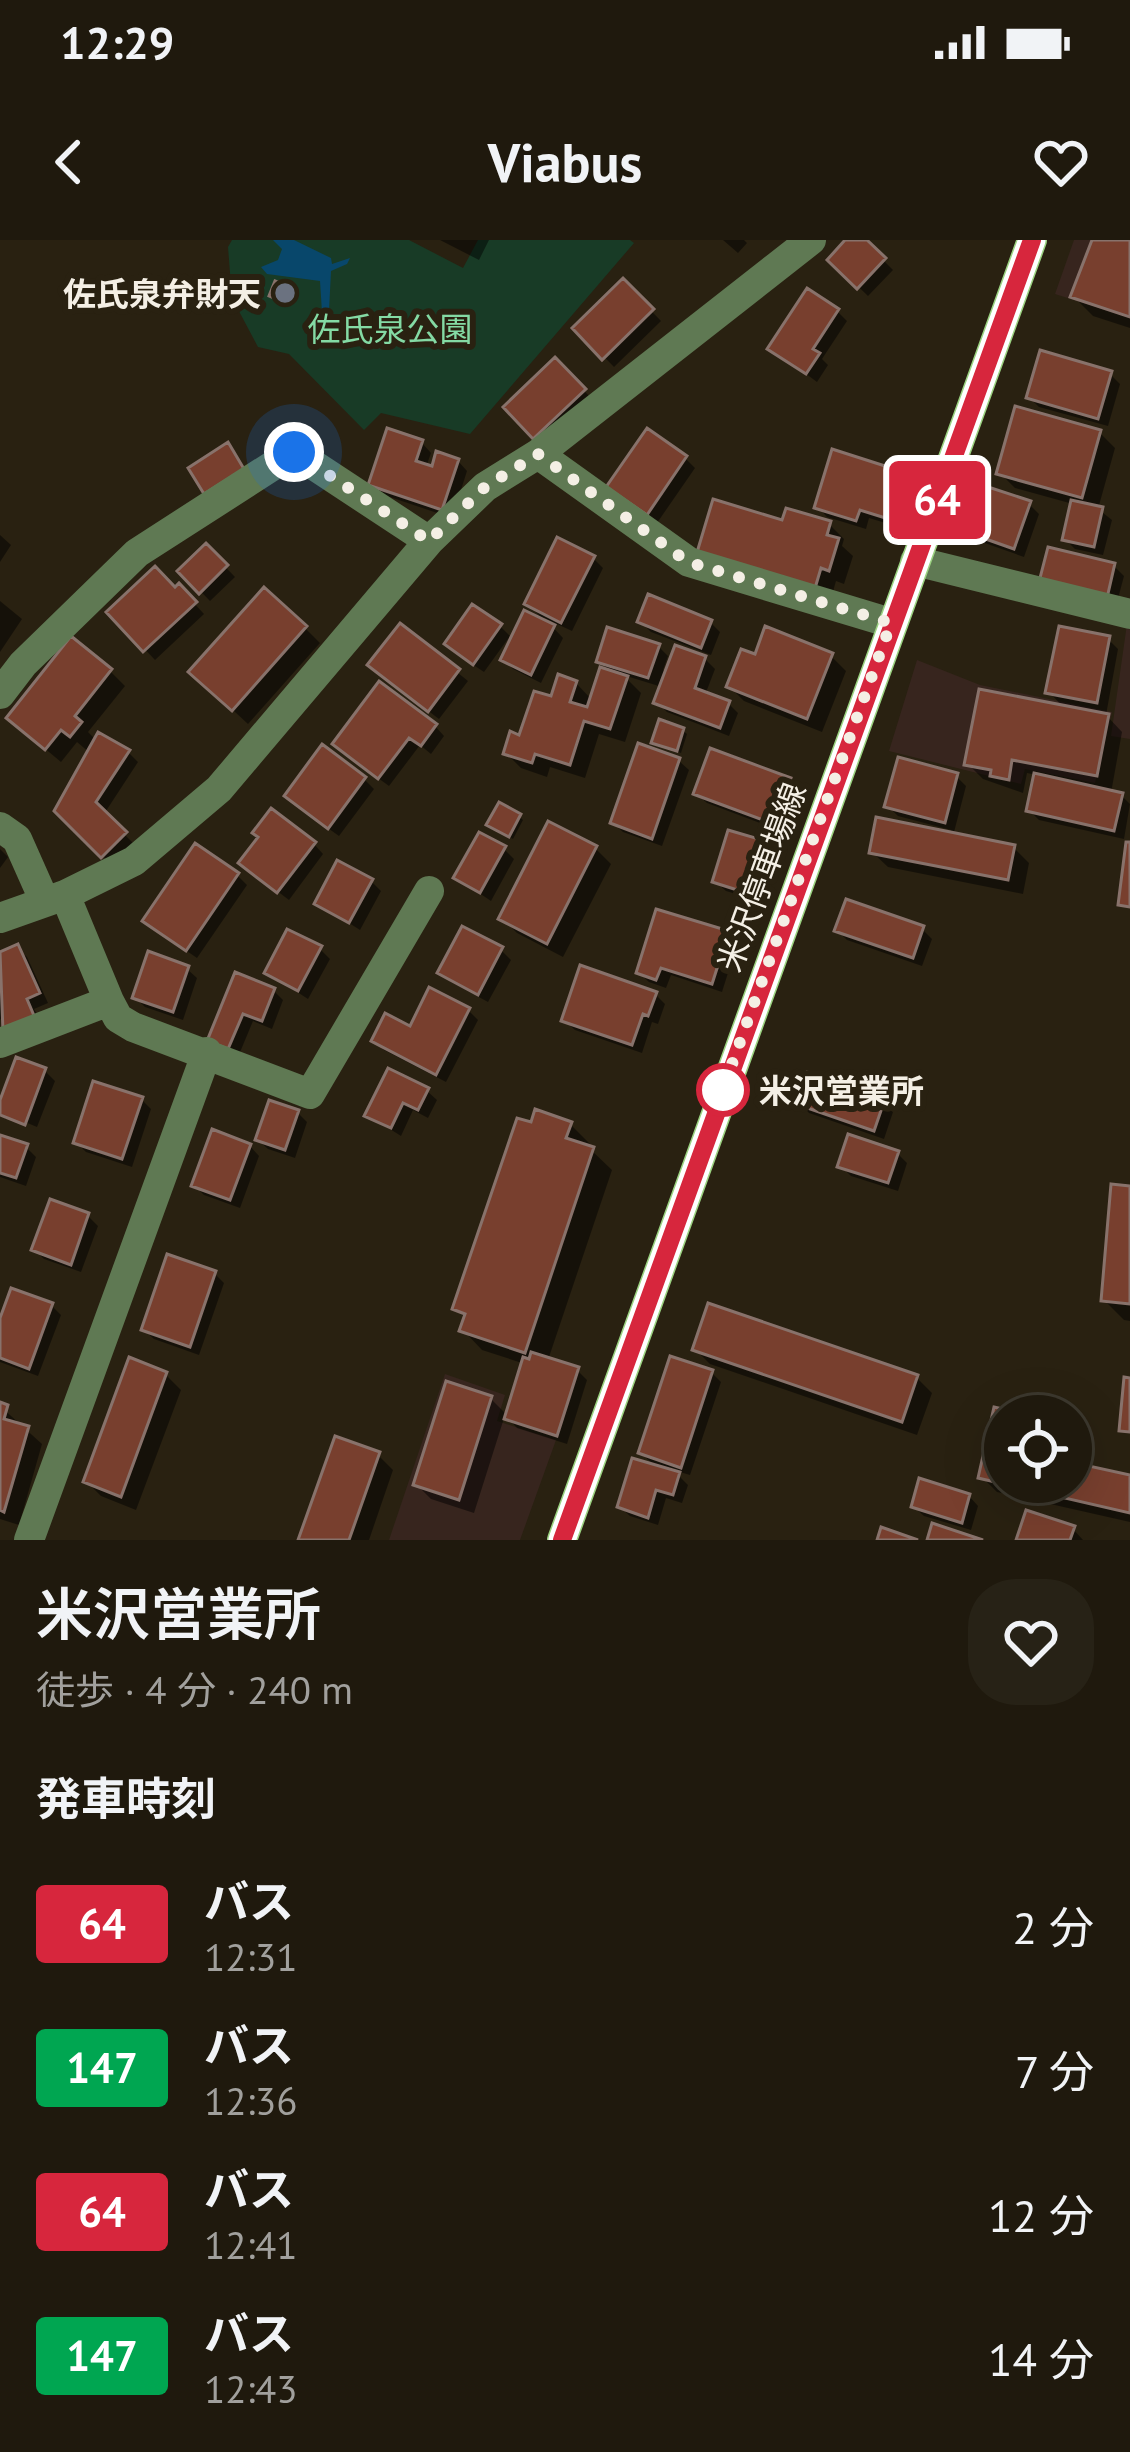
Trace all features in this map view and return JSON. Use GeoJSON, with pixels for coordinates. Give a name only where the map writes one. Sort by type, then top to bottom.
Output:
{"type":"FeatureCollection","features":[{"type":"Feature","properties":{"kind":"main road","name":"米沢停車場線"},"geometry":{"type":"LineString","coordinates":[[562,1540],[1032,240]]}},
{"type":"Feature","properties":{"kind":"street"},"geometry":{"type":"LineString","coordinates":[[0,918],[134,861],[219,789],[429,541],[485,487],[538,454],[811,240]]}},
{"type":"Feature","properties":{"kind":"street"},"geometry":{"type":"LineString","coordinates":[[0,694],[23,664],[137,553],[294,452],[429,541]]}},
{"type":"Feature","properties":{"kind":"street"},"geometry":{"type":"LineString","coordinates":[[538,454],[688,562],[891,623]]}},
{"type":"Feature","properties":{"kind":"street"},"geometry":{"type":"LineString","coordinates":[[915,561],[1130,614]]}},
{"type":"Feature","properties":{"kind":"street"},"geometry":{"type":"LineString","coordinates":[[0,827],[16,838],[55,898],[118,1018],[310,1094],[429,891]]}},
{"type":"Feature","properties":{"kind":"street"},"geometry":{"type":"LineString","coordinates":[[0,1042],[109,1001]]}},
{"type":"Feature","properties":{"kind":"street"},"geometry":{"type":"LineString","coordinates":[[29,1540],[207,1052]]}},
{"type":"Feature","properties":{"kind":"shaded area"},"geometry":{"type":"Polygon","coordinates":[[[1074,240],[1130,240],[1130,318],[1055,294],[1074,240]]]}},
{"type":"Feature","properties":{"kind":"shaded area"},"geometry":{"type":"Polygon","coordinates":[[[1130,624],[1130,739],[1111,736],[1130,624]]]}},
{"type":"Feature","properties":{"kind":"shaded area"},"geometry":{"type":"Polygon","coordinates":[[[917,660],[980,685],[1112,712],[1095,783],[1025,769],[1021,784],[889,751],[917,660]]]}},
{"type":"Feature","properties":{"kind":"shaded area"},"geometry":{"type":"Polygon","coordinates":[[[445,1374],[505,1395],[497,1421],[556,1440],[520,1540],[389,1540],[445,1374]]]}},
{"type":"Feature","properties":{"kind":"green space","name":"佐氏泉公園"},"geometry":{"type":"Polygon","coordinates":[[[232,240],[409,240],[463,268],[478,240],[634,243],[470,434],[381,413],[364,430],[289,354],[258,347],[232,298],[228,247],[232,240]]]}},
{"type":"Feature","properties":{"kind":"water"},"geometry":{"type":"Polygon","coordinates":[[[273,240],[294,240],[331,258],[332,264],[350,258],[331,271],[328,331],[323,328],[320,281],[267,274],[261,267],[278,260],[282,249],[273,240]]]}},
{"type":"Feature","properties":{"kind":"building"},"geometry":{"type":"Polygon","coordinates":[[[845,240],[867,240],[886,258],[857,289],[827,260],[845,240]]]}},
{"type":"Feature","properties":{"kind":"building"},"geometry":{"type":"Polygon","coordinates":[[[1092,240],[1130,240],[1130,317],[1070,297],[1092,240]]]}},
{"type":"Feature","properties":{"kind":"building"},"geometry":{"type":"Polygon","coordinates":[[[623,278],[654,309],[602,360],[572,328],[623,278]]]}},
{"type":"Feature","properties":{"kind":"building","name":"佐氏泉弁財天"},"geometry":{"type":"Polygon","coordinates":[[[275,281],[294,289],[288,304],[269,296],[275,281]]]}},
{"type":"Feature","properties":{"kind":"building"},"geometry":{"type":"Polygon","coordinates":[[[807,288],[839,309],[813,349],[820,353],[806,374],[767,349],[807,288]]]}},
{"type":"Feature","properties":{"kind":"building"},"geometry":{"type":"Polygon","coordinates":[[[1040,350],[1112,371],[1098,419],[1026,398],[1040,350]]]}},
{"type":"Feature","properties":{"kind":"building"},"geometry":{"type":"Polygon","coordinates":[[[555,357],[586,389],[533,439],[503,407],[555,357]]]}},
{"type":"Feature","properties":{"kind":"building"},"geometry":{"type":"Polygon","coordinates":[[[1015,406],[1101,430],[1082,498],[996,474],[1015,406]]]}},
{"type":"Feature","properties":{"kind":"building"},"geometry":{"type":"Polygon","coordinates":[[[387,428],[423,440],[416,461],[432,466],[436,451],[459,459],[442,510],[368,485],[387,428]]]}},
{"type":"Feature","properties":{"kind":"building"},"geometry":{"type":"Polygon","coordinates":[[[647,428],[687,456],[647,515],[606,487],[647,428]]]}},
{"type":"Feature","properties":{"kind":"building"},"geometry":{"type":"Polygon","coordinates":[[[228,442],[244,469],[204,494],[188,468],[228,442]]]}},
{"type":"Feature","properties":{"kind":"building"},"geometry":{"type":"Polygon","coordinates":[[[832,449],[907,473],[892,520],[860,510],[856,521],[814,508],[832,449]]]}},
{"type":"Feature","properties":{"kind":"building"},"geometry":{"type":"Polygon","coordinates":[[[982,485],[1031,501],[1014,549],[966,532],[982,485]]]}},
{"type":"Feature","properties":{"kind":"building"},"geometry":{"type":"Polygon","coordinates":[[[713,499],[782,520],[786,508],[831,521],[827,535],[839,538],[829,571],[821,568],[813,595],[695,559],[713,499]]]}},
{"type":"Feature","properties":{"kind":"building"},"geometry":{"type":"Polygon","coordinates":[[[1071,500],[1103,507],[1094,547],[1062,540],[1071,500]]]}},
{"type":"Feature","properties":{"kind":"building"},"geometry":{"type":"Polygon","coordinates":[[[557,537],[595,556],[561,623],[524,604],[557,537]]]}},
{"type":"Feature","properties":{"kind":"building"},"geometry":{"type":"Polygon","coordinates":[[[206,543],[228,565],[199,594],[177,571],[206,543]]]}},
{"type":"Feature","properties":{"kind":"building"},"geometry":{"type":"Polygon","coordinates":[[[1048,547],[1115,563],[1107,598],[1039,582],[1048,547]]]}},
{"type":"Feature","properties":{"kind":"building"},"geometry":{"type":"Polygon","coordinates":[[[155,566],[197,602],[143,652],[106,612],[155,566]]]}},
{"type":"Feature","properties":{"kind":"building"},"geometry":{"type":"Polygon","coordinates":[[[264,587],[307,626],[232,711],[188,672],[264,587]]]}},
{"type":"Feature","properties":{"kind":"building"},"geometry":{"type":"Polygon","coordinates":[[[648,594],[712,620],[701,648],[637,622],[648,594]]]}},
{"type":"Feature","properties":{"kind":"building"},"geometry":{"type":"Polygon","coordinates":[[[472,604],[502,624],[473,665],[444,644],[472,604]]]}},
{"type":"Feature","properties":{"kind":"building"},"geometry":{"type":"Polygon","coordinates":[[[524,610],[555,625],[531,675],[500,660],[524,610]]]}},
{"type":"Feature","properties":{"kind":"building"},"geometry":{"type":"Polygon","coordinates":[[[400,623],[460,669],[428,712],[367,665],[400,623]]]}},
{"type":"Feature","properties":{"kind":"building"},"geometry":{"type":"Polygon","coordinates":[[[765,626],[833,653],[807,719],[726,687],[741,649],[755,654],[765,626]]]}},
{"type":"Feature","properties":{"kind":"building"},"geometry":{"type":"Polygon","coordinates":[[[1059,626],[1110,636],[1097,703],[1045,693],[1059,626]]]}},
{"type":"Feature","properties":{"kind":"building"},"geometry":{"type":"Polygon","coordinates":[[[607,627],[660,644],[648,678],[596,662],[607,627]]]}},
{"type":"Feature","properties":{"kind":"building"},"geometry":{"type":"Polygon","coordinates":[[[71,636],[112,669],[75,716],[82,722],[70,737],[61,730],[45,750],[6,718],[71,636]]]}},
{"type":"Feature","properties":{"kind":"building"},"geometry":{"type":"Polygon","coordinates":[[[675,645],[706,656],[695,688],[730,701],[720,728],[653,703],[675,645]]]}},
{"type":"Feature","properties":{"kind":"building"},"geometry":{"type":"Polygon","coordinates":[[[600,667],[628,676],[610,729],[584,721],[570,765],[535,754],[532,763],[503,754],[510,731],[519,735],[534,691],[551,696],[558,674],[577,681],[570,702],[587,707],[600,667]]]}},
{"type":"Feature","properties":{"kind":"building"},"geometry":{"type":"Polygon","coordinates":[[[379,681],[437,724],[421,746],[409,738],[378,779],[332,744],[379,681]]]}},
{"type":"Feature","properties":{"kind":"building"},"geometry":{"type":"Polygon","coordinates":[[[979,689],[1109,714],[1097,776],[1012,760],[1009,780],[990,776],[991,770],[964,765],[979,689]]]}},
{"type":"Feature","properties":{"kind":"building"},"geometry":{"type":"Polygon","coordinates":[[[659,719],[684,728],[677,751],[651,743],[659,719]]]}},
{"type":"Feature","properties":{"kind":"building"},"geometry":{"type":"Polygon","coordinates":[[[98,732],[130,750],[96,802],[127,832],[101,858],[54,811],[98,732]]]}},
{"type":"Feature","properties":{"kind":"building"},"geometry":{"type":"Polygon","coordinates":[[[638,743],[680,758],[652,839],[610,823],[638,743]]]}},
{"type":"Feature","properties":{"kind":"building"},"geometry":{"type":"Polygon","coordinates":[[[322,744],[366,777],[328,829],[284,796],[322,744]]]}},
{"type":"Feature","properties":{"kind":"building"},"geometry":{"type":"Polygon","coordinates":[[[710,748],[791,778],[774,824],[693,794],[710,748]]]}},
{"type":"Feature","properties":{"kind":"building"},"geometry":{"type":"Polygon","coordinates":[[[898,757],[958,773],[945,823],[884,807],[898,757]]]}},
{"type":"Feature","properties":{"kind":"building"},"geometry":{"type":"Polygon","coordinates":[[[1034,773],[1123,793],[1114,831],[1026,811],[1034,773]]]}},
{"type":"Feature","properties":{"kind":"building"},"geometry":{"type":"Polygon","coordinates":[[[499,802],[521,814],[509,837],[486,825],[499,802]]]}},
{"type":"Feature","properties":{"kind":"building"},"geometry":{"type":"Polygon","coordinates":[[[271,808],[316,842],[277,893],[238,863],[258,837],[252,833],[271,808]]]}},
{"type":"Feature","properties":{"kind":"building"},"geometry":{"type":"Polygon","coordinates":[[[876,817],[1015,845],[1008,880],[869,853],[876,817]]]}},
{"type":"Feature","properties":{"kind":"building"},"geometry":{"type":"Polygon","coordinates":[[[548,821],[597,846],[547,944],[498,919],[548,821]]]}},
{"type":"Feature","properties":{"kind":"building"},"geometry":{"type":"Polygon","coordinates":[[[728,830],[769,842],[753,895],[712,882],[728,830]]]}},
{"type":"Feature","properties":{"kind":"building"},"geometry":{"type":"Polygon","coordinates":[[[479,832],[506,846],[480,893],[453,878],[479,832]]]}},
{"type":"Feature","properties":{"kind":"building"},"geometry":{"type":"Polygon","coordinates":[[[1126,842],[1130,842],[1130,907],[1118,905],[1126,842]]]}},
{"type":"Feature","properties":{"kind":"building"},"geometry":{"type":"Polygon","coordinates":[[[195,843],[239,873],[186,951],[142,921],[195,843]]]}},
{"type":"Feature","properties":{"kind":"building"},"geometry":{"type":"Polygon","coordinates":[[[337,860],[373,879],[349,923],[314,904],[337,860]]]}},
{"type":"Feature","properties":{"kind":"building"},"geometry":{"type":"Polygon","coordinates":[[[846,899],[924,926],[913,958],[834,931],[846,899]]]}},
{"type":"Feature","properties":{"kind":"building"},"geometry":{"type":"Polygon","coordinates":[[[656,909],[729,931],[712,984],[661,968],[656,980],[636,973],[656,909]]]}},
{"type":"Feature","properties":{"kind":"building"},"geometry":{"type":"Polygon","coordinates":[[[462,926],[503,947],[478,995],[437,973],[462,926]]]}},
{"type":"Feature","properties":{"kind":"building"},"geometry":{"type":"Polygon","coordinates":[[[287,929],[322,946],[298,991],[264,973],[287,929]]]}},
{"type":"Feature","properties":{"kind":"building"},"geometry":{"type":"Polygon","coordinates":[[[18,944],[40,993],[27,999],[35,1018],[3,1032],[0,952],[18,944]]]}},
{"type":"Feature","properties":{"kind":"building"},"geometry":{"type":"Polygon","coordinates":[[[148,951],[189,966],[173,1012],[132,998],[148,951]]]}},
{"type":"Feature","properties":{"kind":"building"},"geometry":{"type":"Polygon","coordinates":[[[580,965],[657,992],[632,1045],[561,1021],[580,965]]]}},
{"type":"Feature","properties":{"kind":"building"},"geometry":{"type":"Polygon","coordinates":[[[235,972],[275,988],[262,1021],[243,1014],[228,1049],[207,1041],[235,972]]]}},
{"type":"Feature","properties":{"kind":"building"},"geometry":{"type":"Polygon","coordinates":[[[429,987],[470,1008],[436,1075],[371,1041],[385,1013],[410,1026],[429,987]]]}},
{"type":"Feature","properties":{"kind":"building"},"geometry":{"type":"Polygon","coordinates":[[[16,1057],[46,1068],[25,1125],[0,1115],[0,1100],[16,1057]]]}},
{"type":"Feature","properties":{"kind":"building"},"geometry":{"type":"Polygon","coordinates":[[[388,1068],[429,1088],[418,1110],[403,1103],[391,1128],[364,1116],[388,1068]]]}},
{"type":"Feature","properties":{"kind":"building"},"geometry":{"type":"Polygon","coordinates":[[[807,1072],[885,1099],[874,1131],[796,1104],[807,1072]]]}},
{"type":"Feature","properties":{"kind":"building"},"geometry":{"type":"Polygon","coordinates":[[[93,1081],[143,1097],[122,1159],[73,1143],[93,1081]]]}},
{"type":"Feature","properties":{"kind":"building"},"geometry":{"type":"Polygon","coordinates":[[[269,1100],[299,1110],[285,1150],[255,1140],[269,1100]]]}},
{"type":"Feature","properties":{"kind":"building"},"geometry":{"type":"Polygon","coordinates":[[[535,1109],[572,1122],[566,1138],[594,1147],[525,1353],[459,1331],[465,1314],[452,1309],[517,1118],[531,1122],[535,1109]]]}},
{"type":"Feature","properties":{"kind":"building"},"geometry":{"type":"Polygon","coordinates":[[[212,1129],[251,1144],[230,1200],[191,1186],[212,1129]]]}},
{"type":"Feature","properties":{"kind":"building"},"geometry":{"type":"Polygon","coordinates":[[[848,1134],[899,1151],[888,1183],[837,1167],[848,1134]]]}},
{"type":"Feature","properties":{"kind":"building"},"geometry":{"type":"Polygon","coordinates":[[[0,1135],[28,1144],[16,1178],[0,1173],[0,1135]]]}},
{"type":"Feature","properties":{"kind":"building"},"geometry":{"type":"Polygon","coordinates":[[[1111,1184],[1130,1186],[1130,1304],[1101,1301],[1111,1184]]]}},
{"type":"Feature","properties":{"kind":"building"},"geometry":{"type":"Polygon","coordinates":[[[50,1199],[89,1213],[71,1265],[31,1250],[50,1199]]]}},
{"type":"Feature","properties":{"kind":"building"},"geometry":{"type":"Polygon","coordinates":[[[167,1254],[216,1271],[190,1347],[141,1330],[167,1254]]]}},
{"type":"Feature","properties":{"kind":"building"},"geometry":{"type":"Polygon","coordinates":[[[11,1288],[53,1303],[29,1369],[0,1358],[0,1318],[11,1288]]]}},
{"type":"Feature","properties":{"kind":"building"},"geometry":{"type":"Polygon","coordinates":[[[708,1303],[918,1375],[902,1422],[692,1350],[708,1303]]]}},
{"type":"Feature","properties":{"kind":"building"},"geometry":{"type":"Polygon","coordinates":[[[531,1352],[579,1367],[557,1436],[504,1419],[523,1357],[529,1359],[531,1352]]]}},
{"type":"Feature","properties":{"kind":"building"},"geometry":{"type":"Polygon","coordinates":[[[670,1356],[713,1370],[681,1468],[638,1453],[670,1356]]]}},
{"type":"Feature","properties":{"kind":"building"},"geometry":{"type":"Polygon","coordinates":[[[129,1357],[167,1372],[121,1497],[83,1482],[129,1357]]]}},
{"type":"Feature","properties":{"kind":"building"},"geometry":{"type":"Polygon","coordinates":[[[1124,1377],[1130,1378],[1130,1432],[1119,1431],[1124,1377]]]}},
{"type":"Feature","properties":{"kind":"building"},"geometry":{"type":"Polygon","coordinates":[[[446,1381],[492,1396],[459,1500],[413,1485],[446,1381]]]}},
{"type":"Feature","properties":{"kind":"building"},"geometry":{"type":"Polygon","coordinates":[[[0,1402],[8,1405],[4,1419],[29,1426],[4,1512],[0,1510],[0,1402]]]}},
{"type":"Feature","properties":{"kind":"building"},"geometry":{"type":"Polygon","coordinates":[[[335,1436],[380,1452],[349,1540],[298,1540],[335,1436]]]}},
{"type":"Feature","properties":{"kind":"building"},"geometry":{"type":"Polygon","coordinates":[[[632,1458],[680,1472],[673,1495],[656,1490],[648,1518],[617,1507],[632,1458]]]}},
{"type":"Feature","properties":{"kind":"building"},"geometry":{"type":"Polygon","coordinates":[[[1092,1467],[1130,1475],[1130,1513],[1087,1503],[1092,1503],[1092,1467]]]}},
{"type":"Feature","properties":{"kind":"building"},"geometry":{"type":"Polygon","coordinates":[[[919,1478],[970,1494],[962,1523],[911,1507],[919,1478]]]}},
{"type":"Feature","properties":{"kind":"building"},"geometry":{"type":"Polygon","coordinates":[[[1026,1510],[1075,1526],[1070,1540],[1016,1540],[1026,1510]]]}},
{"type":"Feature","properties":{"kind":"building"},"geometry":{"type":"Polygon","coordinates":[[[932,1523],[983,1540],[927,1540],[932,1523]]]}},
{"type":"Feature","properties":{"kind":"building"},"geometry":{"type":"Polygon","coordinates":[[[881,1527],[918,1540],[877,1540],[881,1527]]]}},
{"type":"Feature","properties":{"kind":"bus line","name":"64"},"geometry":{"type":"LineString","coordinates":[[562,1540],[1032,240]]}},
{"type":"Feature","properties":{"kind":"place","name":"佐氏泉弁財天"},"geometry":{"type":"Point","coordinates":[285,293]}},
{"type":"Feature","properties":{"kind":"place","name":"米沢営業所"},"geometry":{"type":"Point","coordinates":[723,1090]}},
{"type":"Feature","properties":{"kind":"route"},"geometry":{"type":"LineString","coordinates":[[294,452],[429,541],[485,487],[538,454],[688,562],[891,623],[718,1103],[723,1090]]}}]}
